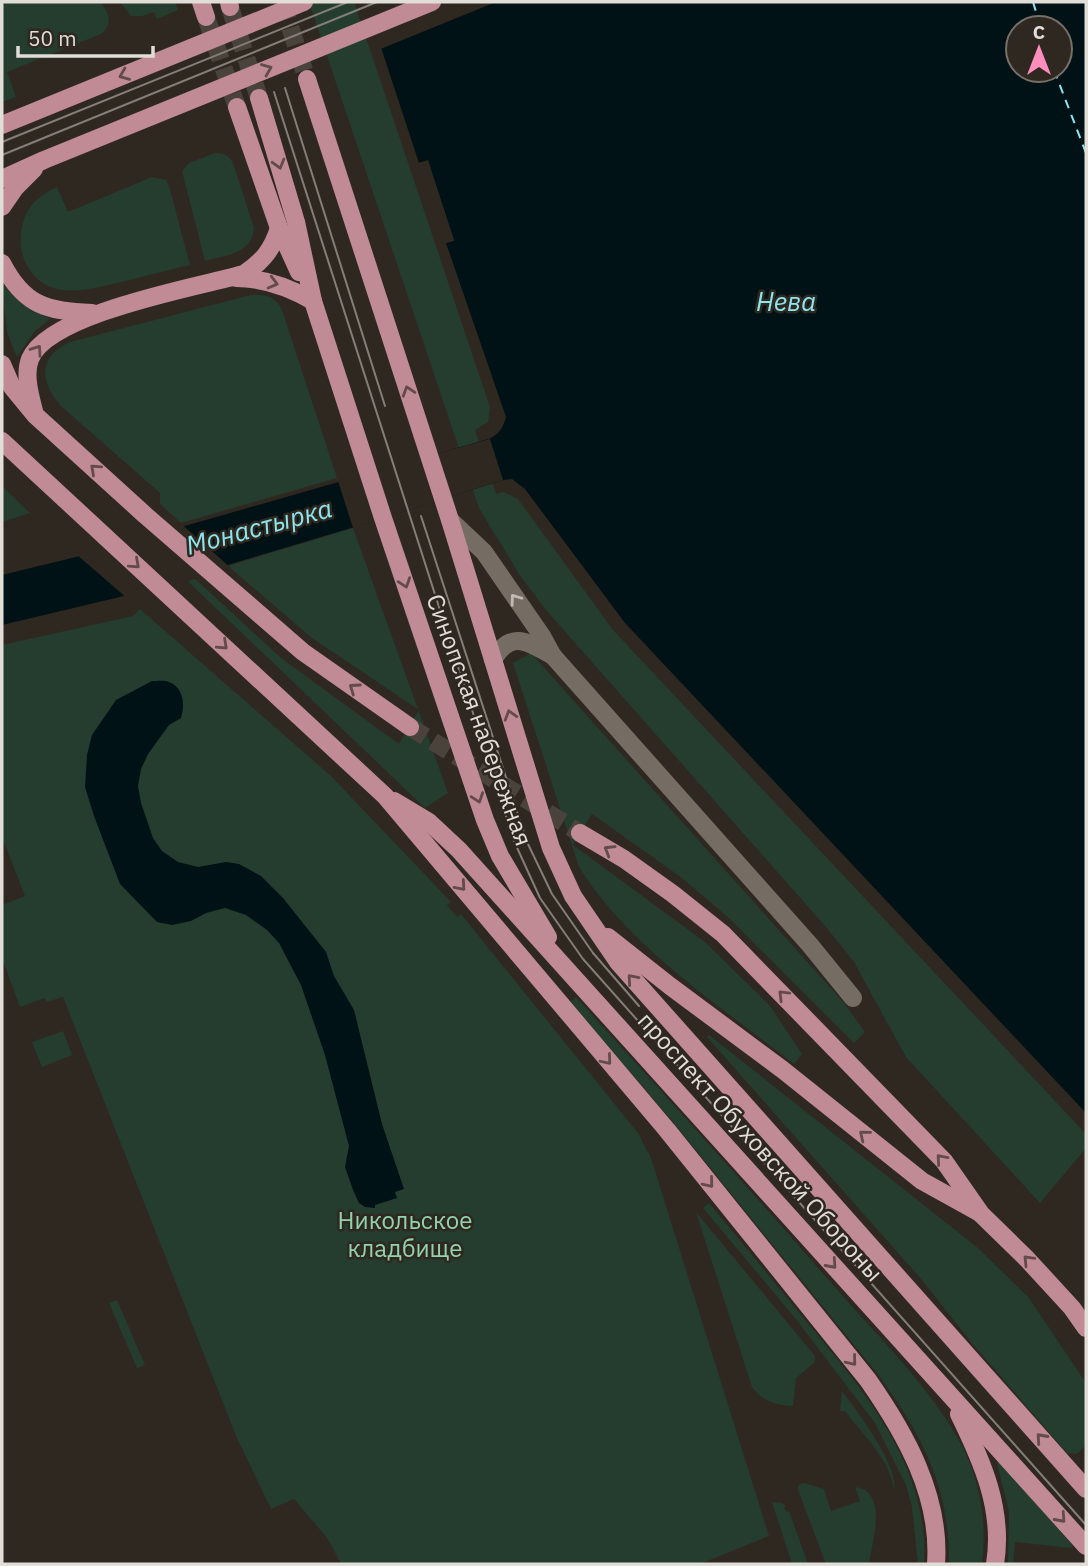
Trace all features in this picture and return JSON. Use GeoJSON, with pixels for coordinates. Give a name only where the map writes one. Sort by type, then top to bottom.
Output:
{"type":"FeatureCollection","features":[{"type":"Feature","properties":{"kind":"main road"},"geometry":{"type":"LineString","coordinates":[[2,125],[304,2]]}},
{"type":"Feature","properties":{"kind":"main road"},"geometry":{"type":"LineString","coordinates":[[2,179],[432,2]]}},
{"type":"Feature","properties":{"kind":"main road","name":"Синопская набережная"},"geometry":{"type":"LineString","coordinates":[[307,79],[561,873]]}},
{"type":"Feature","properties":{"kind":"main road"},"geometry":{"type":"LineString","coordinates":[[259,98],[296,222],[313,301]]}},
{"type":"Feature","properties":{"kind":"main road"},"geometry":{"type":"LineString","coordinates":[[237,107],[279,228],[313,301]]}},
{"type":"Feature","properties":{"kind":"main road"},"geometry":{"type":"LineString","coordinates":[[2,207],[15,188],[44,160]]}},
{"type":"Feature","properties":{"kind":"main road"},"geometry":{"type":"LineString","coordinates":[[35,415],[28,366],[34,352],[51,335],[96,313],[244,274],[261,262],[273,247],[279,228]]}},
{"type":"Feature","properties":{"kind":"main road"},"geometry":{"type":"LineString","coordinates":[[2,263],[15,286],[39,303],[60,311],[96,313]]}},
{"type":"Feature","properties":{"kind":"main road"},"geometry":{"type":"LineString","coordinates":[[229,278],[246,278],[281,285],[313,301]]}},
{"type":"Feature","properties":{"kind":"main road","name":"Синопская набережная"},"geometry":{"type":"LineString","coordinates":[[313,301],[368,473],[490,832],[500,856],[566,967]]}},
{"type":"Feature","properties":{"kind":"main road"},"geometry":{"type":"LineString","coordinates":[[2,364],[12,387],[35,415],[145,515],[303,652],[410,727]]}},
{"type":"Feature","properties":{"kind":"main road","name":"проспект Обуховской Обороны"},"geometry":{"type":"LineString","coordinates":[[2,441],[385,796],[667,1130],[890,1412],[910,1447],[924,1481],[934,1519],[936,1564]]}},
{"type":"Feature","properties":{"kind":"main road","name":"проспект Обуховской Обороны"},"geometry":{"type":"LineString","coordinates":[[385,796],[429,822],[459,850],[1086,1546]]}},
{"type":"Feature","properties":{"kind":"main road"},"geometry":{"type":"LineString","coordinates":[[580,833],[624,859],[723,934],[944,1161],[981,1214],[1027,1259],[1072,1308],[1086,1328]]}},
{"type":"Feature","properties":{"kind":"main road","name":"проспект Обуховской Обороны"},"geometry":{"type":"LineString","coordinates":[[561,873],[586,918],[618,962],[1086,1489]]}},
{"type":"Feature","properties":{"kind":"main road"},"geometry":{"type":"LineString","coordinates":[[586,918],[922,1181],[981,1214]]}},
{"type":"Feature","properties":{"kind":"main road"},"geometry":{"type":"LineString","coordinates":[[950,1395],[985,1471],[995,1505],[995,1564]]}},
{"type":"Feature","properties":{"kind":"street"},"geometry":{"type":"LineString","coordinates":[[450,520],[484,552],[553,656],[810,944],[853,998]]}},
{"type":"Feature","properties":{"kind":"street"},"geometry":{"type":"LineString","coordinates":[[493,660],[499,649],[509,641],[532,644],[553,656]]}},
{"type":"Feature","properties":{"kind":"green space"},"geometry":{"type":"Polygon","coordinates":[[[2,2],[101,2],[109,22],[101,34],[7,72],[16,97],[2,102],[2,2]]]}},
{"type":"Feature","properties":{"kind":"green space"},"geometry":{"type":"Polygon","coordinates":[[[120,2],[175,2],[178,10],[157,19],[154,12],[131,16],[120,2]]]}},
{"type":"Feature","properties":{"kind":"green space"},"geometry":{"type":"Polygon","coordinates":[[[309,2],[354,2],[490,407],[488,422],[475,430],[496,494],[504,492],[518,499],[613,630],[1086,1134],[1086,1148],[1040,1203],[906,1057],[854,962],[546,610],[521,577],[479,508],[309,2]]]}},
{"type":"Feature","properties":{"kind":"green space"},"geometry":{"type":"Polygon","coordinates":[[[215,153],[226,155],[233,163],[254,228],[252,237],[243,248],[205,261],[182,171],[189,163],[215,153]]]}},
{"type":"Feature","properties":{"kind":"green space"},"geometry":{"type":"Polygon","coordinates":[[[152,177],[166,180],[169,186],[190,265],[73,291],[48,286],[37,279],[24,259],[21,240],[24,220],[36,201],[57,187],[68,212],[152,177]]]}},
{"type":"Feature","properties":{"kind":"green space"},"geometry":{"type":"Polygon","coordinates":[[[2,284],[21,303],[50,319],[34,332],[17,357],[7,332],[2,284]]]}},
{"type":"Feature","properties":{"kind":"green space"},"geometry":{"type":"Polygon","coordinates":[[[251,295],[270,297],[282,310],[337,478],[181,523],[160,504],[160,493],[61,406],[46,379],[47,363],[59,348],[70,342],[251,295]]]}},
{"type":"Feature","properties":{"kind":"green space"},"geometry":{"type":"Polygon","coordinates":[[[2,486],[30,513],[2,522],[2,486]]]}},
{"type":"Feature","properties":{"kind":"green space"},"geometry":{"type":"Polygon","coordinates":[[[353,528],[418,709],[312,638],[228,566],[353,528]]]}},
{"type":"Feature","properties":{"kind":"green space"},"geometry":{"type":"Polygon","coordinates":[[[179,564],[281,658],[399,744],[419,711],[448,793],[425,808],[175,569],[179,564]]]}},
{"type":"Feature","properties":{"kind":"green space","name":"Никольское кладбище"},"geometry":{"type":"Polygon","coordinates":[[[140,609],[331,776],[451,902],[447,905],[457,917],[461,914],[638,1133],[651,1158],[769,1536],[700,1564],[341,1564],[328,1539],[294,1499],[271,1509],[237,1438],[63,997],[47,1002],[45,998],[20,1007],[2,958],[2,905],[25,896],[2,837],[2,645],[133,616],[140,609]]]}},
{"type":"Feature","properties":{"kind":"green space"},"geometry":{"type":"Polygon","coordinates":[[[531,653],[844,1003],[865,1032],[854,1043],[730,919],[682,878],[592,814],[573,845],[705,942],[771,1007],[802,1054],[794,1064],[649,949],[600,896],[579,867],[513,663],[531,653]]]}},
{"type":"Feature","properties":{"kind":"green space"},"geometry":{"type":"Polygon","coordinates":[[[576,997],[885,1343],[935,1403],[962,1446],[974,1474],[983,1518],[982,1564],[949,1564],[945,1511],[939,1487],[921,1442],[895,1399],[674,1123],[570,1002],[576,997]]]}},
{"type":"Feature","properties":{"kind":"green space"},"geometry":{"type":"Polygon","coordinates":[[[63,1031],[72,1055],[42,1067],[32,1042],[63,1031]]]}},
{"type":"Feature","properties":{"kind":"green space"},"geometry":{"type":"Polygon","coordinates":[[[709,1035],[978,1248],[1029,1298],[1086,1383],[1086,1445],[1077,1454],[1067,1453],[971,1342],[922,1280],[707,1037],[709,1035]]]}},
{"type":"Feature","properties":{"kind":"green space"},"geometry":{"type":"Polygon","coordinates":[[[709,1203],[846,1370],[887,1429],[904,1461],[916,1494],[923,1528],[924,1564],[918,1564],[912,1507],[906,1485],[875,1423],[795,1318],[703,1208],[709,1203]]]}},
{"type":"Feature","properties":{"kind":"green space"},"geometry":{"type":"Polygon","coordinates":[[[696,1212],[815,1356],[815,1362],[796,1378],[793,1406],[770,1401],[760,1396],[752,1387],[696,1212]]]}},
{"type":"Feature","properties":{"kind":"green space"},"geometry":{"type":"Polygon","coordinates":[[[117,1300],[145,1365],[137,1368],[109,1303],[117,1300]]]}},
{"type":"Feature","properties":{"kind":"green space"},"geometry":{"type":"Polygon","coordinates":[[[842,1391],[884,1454],[891,1468],[894,1491],[882,1458],[845,1411],[840,1411],[842,1391]]]}},
{"type":"Feature","properties":{"kind":"green space"},"geometry":{"type":"Polygon","coordinates":[[[997,1463],[1001,1463],[1073,1546],[1071,1548],[1015,1542],[1013,1564],[1008,1564],[1009,1512],[997,1463]]]}},
{"type":"Feature","properties":{"kind":"green space"},"geometry":{"type":"Polygon","coordinates":[[[804,1483],[824,1489],[831,1511],[860,1501],[855,1487],[872,1498],[876,1519],[869,1564],[826,1564],[798,1490],[798,1485],[804,1483]]]}},
{"type":"Feature","properties":{"kind":"green space"},"geometry":{"type":"Polygon","coordinates":[[[772,1502],[782,1503],[787,1512],[789,1511],[808,1564],[792,1564],[772,1502]]]}},
{"type":"Feature","properties":{"kind":"water","name":"Нева"},"geometry":{"type":"Polygon","coordinates":[[[366,2],[1086,2],[1086,1113],[625,623],[525,489],[512,479],[124,596],[2,625],[2,575],[80,556],[485,440],[499,432],[506,417],[446,243],[454,240],[428,161],[419,163],[366,2]]]}},
{"type":"Feature","properties":{"kind":"water"},"geometry":{"type":"Polygon","coordinates":[[[152,681],[165,681],[174,685],[178,688],[183,702],[181,718],[169,725],[148,754],[141,769],[138,786],[153,838],[162,851],[178,862],[198,867],[226,862],[239,864],[261,876],[283,898],[326,952],[334,976],[354,1010],[382,1124],[404,1189],[395,1192],[397,1198],[375,1205],[375,1208],[359,1203],[353,1190],[345,1167],[349,1146],[325,1055],[301,985],[279,943],[267,930],[246,915],[225,908],[172,925],[157,922],[120,884],[85,787],[87,755],[92,735],[116,700],[152,681]]]}},
{"type":"Feature","properties":{"kind":"pier"},"geometry":{"type":"Polygon","coordinates":[[[362,2],[496,2],[378,50],[362,2]]]}},
{"type":"Feature","properties":{"kind":"pier"},"geometry":{"type":"Polygon","coordinates":[[[428,160],[454,241],[446,243],[445,240],[449,239],[425,165],[420,166],[419,163],[428,160]]]}},
{"type":"Feature","properties":{"kind":"pier"},"geometry":{"type":"Polygon","coordinates":[[[490,439],[503,480],[353,528],[338,481],[490,439]]]}},
{"type":"Feature","properties":{"kind":"pier"},"geometry":{"type":"Polygon","coordinates":[[[180,523],[231,568],[128,599],[76,554],[180,523]]]}},
{"type":"Feature","properties":{"kind":"ferry route"},"geometry":{"type":"LineString","coordinates":[[1033,2],[1037,14]]}},
{"type":"Feature","properties":{"kind":"ferry route"},"geometry":{"type":"LineString","coordinates":[[1059,84],[1086,153]]}},
{"type":"Feature","properties":{"kind":"tunnel"},"geometry":{"type":"LineString","coordinates":[[282,2],[307,79]]}},
{"type":"Feature","properties":{"kind":"tunnel"},"geometry":{"type":"LineString","coordinates":[[230,7],[259,98]]}},
{"type":"Feature","properties":{"kind":"tunnel"},"geometry":{"type":"LineString","coordinates":[[206,17],[237,107]]}},
{"type":"Feature","properties":{"kind":"tunnel"},"geometry":{"type":"LineString","coordinates":[[410,727],[580,833]]}},
{"type":"Feature","properties":{"kind":"tram line"},"geometry":{"type":"LineString","coordinates":[[2,142],[348,2]]}},
{"type":"Feature","properties":{"kind":"tram line"},"geometry":{"type":"LineString","coordinates":[[2,155],[377,2]]}},
{"type":"Feature","properties":{"kind":"tram line"},"geometry":{"type":"LineString","coordinates":[[285,88],[385,406]]}},
{"type":"Feature","properties":{"kind":"tram line"},"geometry":{"type":"LineString","coordinates":[[274,92],[514,841],[540,898],[583,959],[1086,1525]]}},
{"type":"Feature","properties":{"kind":"tram line"},"geometry":{"type":"LineString","coordinates":[[421,516],[527,842],[552,894],[593,953],[639,1006]]}},
{"type":"Feature","properties":{"kind":"water label","name":"Монастырка"},"geometry":{"type":"Point","coordinates":[259,527]}}]}
